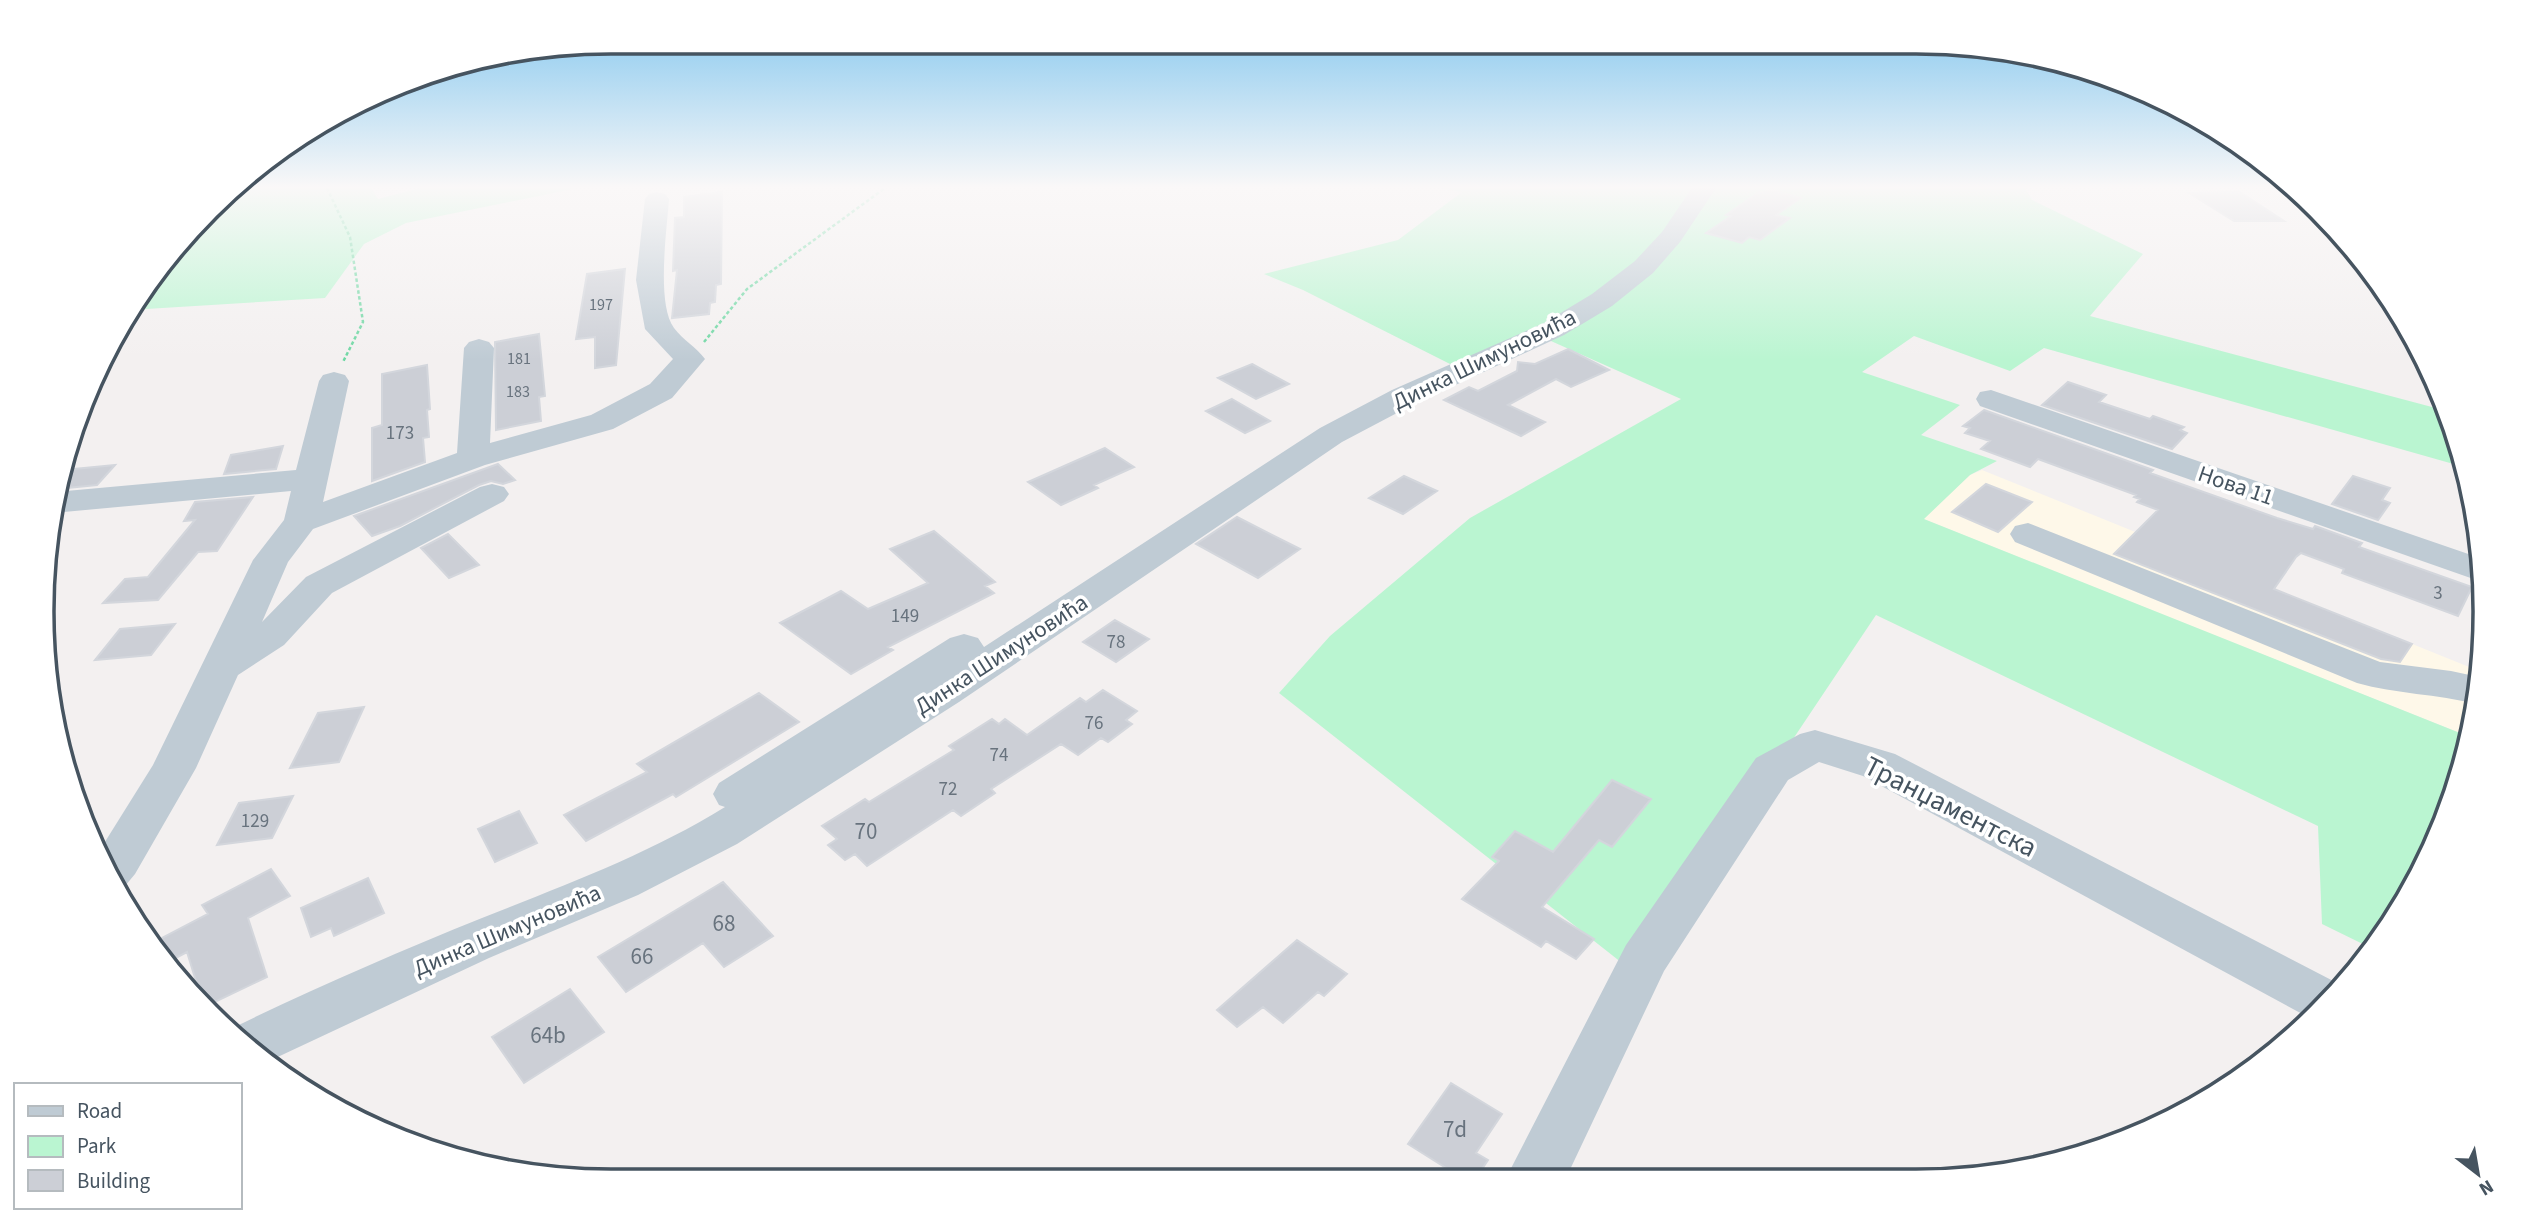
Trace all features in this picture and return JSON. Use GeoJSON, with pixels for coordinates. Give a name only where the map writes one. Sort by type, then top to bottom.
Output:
{"type":"FeatureCollection","features":[{"type":"Feature","properties":{"kind":"street"},"geometry":{"type":"LineString","coordinates":[[301,522],[473,458],[602,422],[661,391],[690,359],[659,329],[649,280],[652,245]]}},
{"type":"Feature","properties":{"kind":"street","name":"Динка Шимуновића"},"geometry":{"type":"LineString","coordinates":[[257,1041],[471,944],[621,882],[721,832],[821,771],[1331,435],[1403,397],[1554,329],[1602,300],[1644,267],[1664,245]]}},
{"type":"Feature","properties":{"kind":"street"},"geometry":{"type":"LineString","coordinates":[[473,458],[479,348]]}},
{"type":"Feature","properties":{"kind":"street"},"geometry":{"type":"LineString","coordinates":[[116,865],[174,768],[271,560],[301,522],[334,381]]}},
{"type":"Feature","properties":{"kind":"street","name":"Нова 11"},"geometry":{"type":"LineString","coordinates":[[1991,399],[2471,568]]}},
{"type":"Feature","properties":{"kind":"street"},"geometry":{"type":"LineString","coordinates":[[65,502],[310,479]]}},
{"type":"Feature","properties":{"kind":"street"},"geometry":{"type":"LineString","coordinates":[[221,667],[270,636],[319,585],[492,494]]}},
{"type":"Feature","properties":{"kind":"street"},"geometry":{"type":"LineString","coordinates":[[2028,534],[2371,674],[2398,680],[2443,681],[2467,688]]}},
{"type":"Feature","properties":{"kind":"street"},"geometry":{"type":"LineString","coordinates":[[621,882],[644,853],[1014,616]]}},
{"type":"Feature","properties":{"kind":"street","name":"Транџаментска"},"geometry":{"type":"LineString","coordinates":[[1540,1169],[1644,960],[1772,769],[1815,745],[1879,765],[2317,998]]}},
{"type":"Feature","properties":{"kind":"path"},"geometry":{"type":"LineString","coordinates":[[334,381],[363,321],[351,245]]}},
{"type":"Feature","properties":{"kind":"path"},"geometry":{"type":"LineString","coordinates":[[690,359],[747,289],[807,245]]}},
{"type":"Feature","properties":{"kind":"shaded area"},"geometry":{"type":"Polygon","coordinates":[[[1982,470],[2470,667],[2459,733],[1923,519],[1970,475],[1982,470]]]}},
{"type":"Feature","properties":{"kind":"green space"},"geometry":{"type":"Polygon","coordinates":[[[192,245],[363,245],[325,298],[144,309],[169,272],[192,245]]]}},
{"type":"Feature","properties":{"kind":"green space"},"geometry":{"type":"Polygon","coordinates":[[[1378,245],[2125,245],[2143,254],[2090,316],[2434,407],[2453,464],[2044,348],[2010,371],[1914,336],[1862,372],[1960,405],[1921,435],[1997,461],[1970,475],[1924,519],[2459,733],[2443,791],[2415,858],[2363,944],[2322,924],[2318,826],[1876,615],[1636,974],[1279,693],[1330,636],[1470,518],[1681,399],[1533,333],[1454,366],[1303,290],[1264,274],[1378,245]]]}},
{"type":"Feature","properties":{"kind":"building"},"geometry":{"type":"Polygon","coordinates":[[[674,245],[721,245],[721,284],[716,285],[715,302],[710,303],[709,314],[672,318],[677,270],[673,271],[674,245]]]}},
{"type":"Feature","properties":{"kind":"building"},"geometry":{"type":"Polygon","coordinates":[[[625,269],[616,365],[595,368],[595,337],[576,339],[587,274],[625,269]]]}},
{"type":"Feature","properties":{"kind":"building"},"geometry":{"type":"Polygon","coordinates":[[[539,334],[545,396],[539,397],[541,421],[496,430],[495,342],[539,334]]]}},
{"type":"Feature","properties":{"kind":"building"},"geometry":{"type":"Polygon","coordinates":[[[1568,349],[1609,370],[1571,387],[1556,379],[1508,405],[1545,422],[1521,436],[1444,400],[1469,387],[1478,391],[1517,371],[1518,362],[1535,364],[1568,349]]]}},
{"type":"Feature","properties":{"kind":"building"},"geometry":{"type":"Polygon","coordinates":[[[1252,364],[1289,384],[1256,399],[1218,378],[1252,364]]]}},
{"type":"Feature","properties":{"kind":"building"},"geometry":{"type":"Polygon","coordinates":[[[427,365],[430,409],[427,410],[429,437],[423,438],[425,462],[372,481],[372,428],[382,425],[382,374],[427,365]]]}},
{"type":"Feature","properties":{"kind":"building"},"geometry":{"type":"Polygon","coordinates":[[[2068,382],[2106,395],[2099,402],[2150,419],[2153,416],[2184,427],[2180,430],[2187,433],[2172,449],[2042,405],[2068,382]]]}},
{"type":"Feature","properties":{"kind":"building"},"geometry":{"type":"Polygon","coordinates":[[[1232,399],[1270,421],[1245,433],[1206,411],[1232,399]]]}},
{"type":"Feature","properties":{"kind":"building"},"geometry":{"type":"Polygon","coordinates":[[[1984,410],[2153,470],[2150,473],[2277,518],[2313,529],[2315,526],[2362,543],[2359,547],[2472,587],[2458,616],[2342,573],[2344,569],[2301,553],[2296,557],[2274,589],[2412,644],[2400,662],[2381,659],[2114,554],[2158,510],[2137,502],[2140,499],[2134,497],[2136,495],[2038,459],[2030,467],[1981,449],[1990,441],[1965,433],[1970,428],[1963,426],[1984,410]]]}},
{"type":"Feature","properties":{"kind":"building"},"geometry":{"type":"Polygon","coordinates":[[[283,446],[276,469],[224,474],[231,455],[283,446]]]}},
{"type":"Feature","properties":{"kind":"building"},"geometry":{"type":"Polygon","coordinates":[[[1105,448],[1134,467],[1094,485],[1098,488],[1061,505],[1028,482],[1105,448]]]}},
{"type":"Feature","properties":{"kind":"building"},"geometry":{"type":"Polygon","coordinates":[[[498,464],[515,480],[503,484],[491,481],[479,485],[400,526],[372,536],[354,516],[498,464]]]}},
{"type":"Feature","properties":{"kind":"building"},"geometry":{"type":"Polygon","coordinates":[[[115,465],[97,485],[68,488],[74,469],[115,465]]]}},
{"type":"Feature","properties":{"kind":"building"},"geometry":{"type":"Polygon","coordinates":[[[1404,476],[1437,491],[1403,514],[1369,498],[1404,476]]]}},
{"type":"Feature","properties":{"kind":"building"},"geometry":{"type":"Polygon","coordinates":[[[2353,476],[2390,488],[2382,500],[2390,503],[2378,520],[2332,504],[2353,476]]]}},
{"type":"Feature","properties":{"kind":"building"},"geometry":{"type":"Polygon","coordinates":[[[1986,484],[2032,502],[1998,532],[1952,512],[1986,484]]]}},
{"type":"Feature","properties":{"kind":"building"},"geometry":{"type":"Polygon","coordinates":[[[253,497],[217,551],[198,552],[158,600],[103,603],[125,579],[148,577],[195,520],[184,521],[195,502],[253,497]]]}},
{"type":"Feature","properties":{"kind":"building"},"geometry":{"type":"Polygon","coordinates":[[[1237,517],[1300,549],[1258,578],[1196,544],[1237,517]]]}},
{"type":"Feature","properties":{"kind":"building"},"geometry":{"type":"Polygon","coordinates":[[[934,531],[995,582],[985,586],[994,593],[888,647],[893,650],[851,674],[780,623],[841,591],[868,609],[928,583],[890,549],[934,531]]]}},
{"type":"Feature","properties":{"kind":"building"},"geometry":{"type":"Polygon","coordinates":[[[448,534],[479,565],[449,578],[421,548],[448,534]]]}},
{"type":"Feature","properties":{"kind":"building"},"geometry":{"type":"Polygon","coordinates":[[[1115,620],[1149,639],[1116,662],[1083,642],[1115,620]]]}},
{"type":"Feature","properties":{"kind":"building"},"geometry":{"type":"Polygon","coordinates":[[[175,624],[151,655],[95,660],[120,629],[175,624]]]}},
{"type":"Feature","properties":{"kind":"building"},"geometry":{"type":"Polygon","coordinates":[[[1103,690],[1137,711],[1126,720],[1132,724],[1108,742],[1101,738],[1078,755],[1061,744],[991,789],[995,793],[961,816],[953,810],[867,866],[855,854],[845,860],[828,845],[837,839],[822,826],[865,799],[869,802],[954,750],[949,746],[992,719],[999,724],[1005,719],[1027,735],[1080,698],[1086,702],[1103,690]]]}},
{"type":"Feature","properties":{"kind":"building"},"geometry":{"type":"Polygon","coordinates":[[[759,693],[799,722],[676,797],[673,794],[586,841],[564,815],[647,772],[637,764],[759,693]]]}},
{"type":"Feature","properties":{"kind":"building"},"geometry":{"type":"Polygon","coordinates":[[[364,707],[339,762],[290,768],[318,713],[364,707]]]}},
{"type":"Feature","properties":{"kind":"building"},"geometry":{"type":"Polygon","coordinates":[[[1612,780],[1651,799],[1612,847],[1599,840],[1542,907],[1594,939],[1576,959],[1546,941],[1541,947],[1462,899],[1499,861],[1492,857],[1515,831],[1553,852],[1612,780]]]}},
{"type":"Feature","properties":{"kind":"building"},"geometry":{"type":"Polygon","coordinates":[[[293,796],[272,838],[217,845],[239,803],[293,796]]]}},
{"type":"Feature","properties":{"kind":"building"},"geometry":{"type":"Polygon","coordinates":[[[519,811],[537,843],[495,862],[478,829],[519,811]]]}},
{"type":"Feature","properties":{"kind":"building"},"geometry":{"type":"Polygon","coordinates":[[[271,869],[290,896],[248,918],[267,977],[214,1002],[197,983],[187,952],[175,958],[160,939],[208,914],[202,905],[271,869]]]}},
{"type":"Feature","properties":{"kind":"building"},"geometry":{"type":"Polygon","coordinates":[[[368,878],[384,913],[334,936],[331,928],[311,937],[301,908],[368,878]]]}},
{"type":"Feature","properties":{"kind":"building"},"geometry":{"type":"Polygon","coordinates":[[[723,882],[773,936],[724,967],[703,943],[626,992],[598,957],[723,882]]]}},
{"type":"Feature","properties":{"kind":"building"},"geometry":{"type":"Polygon","coordinates":[[[1297,940],[1347,974],[1324,996],[1318,992],[1283,1023],[1263,1007],[1237,1027],[1217,1010],[1297,940]]]}},
{"type":"Feature","properties":{"kind":"building"},"geometry":{"type":"Polygon","coordinates":[[[570,989],[604,1032],[524,1083],[492,1037],[570,989]]]}},
{"type":"Feature","properties":{"kind":"building"},"geometry":{"type":"Polygon","coordinates":[[[1451,1083],[1502,1114],[1476,1153],[1488,1160],[1482,1169],[1448,1169],[1408,1144],[1451,1083]]]}}]}
